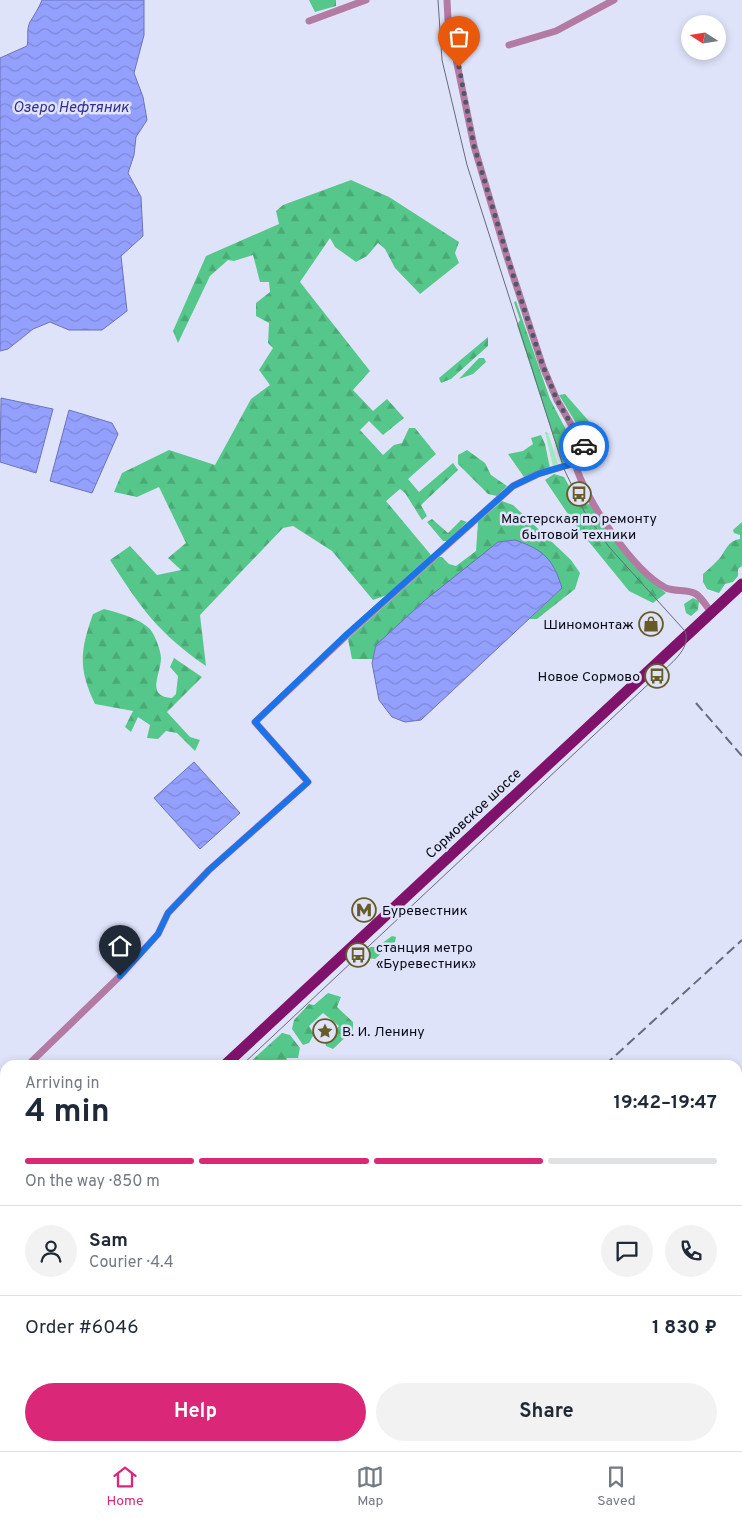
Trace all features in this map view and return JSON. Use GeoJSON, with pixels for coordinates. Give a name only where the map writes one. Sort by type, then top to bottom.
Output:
{"type":"FeatureCollection","features":[{"type":"Feature","properties":{"kind":"main road","name":"Сормовское шоссе"},"geometry":{"type":"LineString","coordinates":[[230,1060],[742,584]]}},
{"type":"Feature","properties":{"kind":"street"},"geometry":{"type":"LineString","coordinates":[[309,21],[366,0]]}},
{"type":"Feature","properties":{"kind":"street"},"geometry":{"type":"LineString","coordinates":[[33,1060],[124,971],[158,934],[168,913],[209,870],[308,782],[255,722],[347,634],[513,486],[538,474],[575,463],[588,452],[557,400],[543,366],[507,257],[474,146],[448,20],[447,0]]}},
{"type":"Feature","properties":{"kind":"street"},"geometry":{"type":"LineString","coordinates":[[509,45],[556,31],[614,0]]}},
{"type":"Feature","properties":{"kind":"street"},"geometry":{"type":"LineString","coordinates":[[575,463],[579,480],[605,523],[642,568],[667,588],[696,594],[711,612]]}},
{"type":"Feature","properties":{"kind":"green space"},"geometry":{"type":"Polygon","coordinates":[[[309,0],[336,0],[336,6],[315,12],[309,0]]]}},
{"type":"Feature","properties":{"kind":"green space"},"geometry":{"type":"Polygon","coordinates":[[[351,180],[389,197],[459,242],[455,253],[459,263],[420,294],[395,268],[385,249],[378,243],[367,256],[356,262],[335,247],[330,238],[300,282],[370,371],[353,390],[373,411],[387,399],[404,418],[383,435],[369,421],[360,430],[383,455],[394,445],[402,443],[409,428],[415,428],[436,454],[408,479],[419,492],[453,463],[458,470],[421,505],[427,516],[422,520],[405,493],[400,489],[386,501],[431,555],[387,595],[373,600],[332,551],[293,526],[283,528],[200,615],[206,666],[175,642],[152,619],[110,560],[130,546],[157,575],[181,570],[168,558],[186,543],[159,487],[137,497],[114,492],[122,473],[169,450],[215,465],[251,399],[270,385],[259,370],[273,348],[268,343],[269,323],[256,316],[256,303],[270,292],[269,282],[260,282],[253,255],[234,261],[228,260],[210,276],[178,343],[173,331],[206,256],[279,224],[276,211],[283,205],[351,180]]]}},
{"type":"Feature","properties":{"kind":"green space"},"geometry":{"type":"Polygon","coordinates":[[[516,301],[550,399],[575,447],[575,457],[572,461],[562,463],[517,325],[520,320],[514,302],[516,301]]]}},
{"type":"Feature","properties":{"kind":"green space"},"geometry":{"type":"Polygon","coordinates":[[[488,337],[488,346],[451,379],[441,383],[439,378],[488,337]]]}},
{"type":"Feature","properties":{"kind":"green space"},"geometry":{"type":"Polygon","coordinates":[[[479,358],[484,358],[486,362],[473,374],[459,379],[479,358]]]}},
{"type":"Feature","properties":{"kind":"green space"},"geometry":{"type":"Polygon","coordinates":[[[565,394],[595,428],[591,434],[582,433],[559,395],[565,394]]]}},
{"type":"Feature","properties":{"kind":"green space"},"geometry":{"type":"Polygon","coordinates":[[[545,432],[548,433],[558,464],[553,467],[545,432]]]}},
{"type":"Feature","properties":{"kind":"green space"},"geometry":{"type":"Polygon","coordinates":[[[541,435],[550,468],[524,477],[508,454],[523,451],[533,444],[531,438],[541,435]]]}},
{"type":"Feature","properties":{"kind":"green space"},"geometry":{"type":"Polygon","coordinates":[[[467,450],[485,463],[491,475],[507,486],[497,496],[488,494],[458,464],[458,455],[467,450]]]}},
{"type":"Feature","properties":{"kind":"green space"},"geometry":{"type":"Polygon","coordinates":[[[554,474],[564,477],[580,505],[590,504],[649,579],[666,593],[653,603],[629,591],[576,526],[545,480],[554,474]]]}},
{"type":"Feature","properties":{"kind":"green space"},"geometry":{"type":"Polygon","coordinates":[[[502,501],[513,505],[571,560],[580,573],[575,589],[537,619],[529,619],[562,588],[376,645],[373,659],[352,659],[348,639],[439,557],[442,557],[449,564],[456,566],[476,551],[478,522],[502,501]]]}},
{"type":"Feature","properties":{"kind":"green space"},"geometry":{"type":"Polygon","coordinates":[[[432,519],[448,533],[461,520],[467,522],[448,541],[443,541],[427,522],[432,519]]]}},
{"type":"Feature","properties":{"kind":"green space"},"geometry":{"type":"Polygon","coordinates":[[[742,522],[742,566],[738,569],[738,576],[733,582],[725,584],[719,593],[707,589],[703,582],[703,574],[719,559],[729,544],[740,539],[740,535],[734,533],[733,530],[742,522]]]}},
{"type":"Feature","properties":{"kind":"green space"},"geometry":{"type":"Polygon","coordinates":[[[693,598],[699,601],[698,610],[691,616],[686,613],[684,604],[693,598]]]}},
{"type":"Feature","properties":{"kind":"green space"},"geometry":{"type":"Polygon","coordinates":[[[104,609],[135,619],[152,632],[161,655],[156,684],[159,694],[172,698],[176,694],[178,676],[170,667],[174,658],[202,677],[167,712],[190,737],[200,740],[195,751],[177,733],[166,731],[158,739],[147,738],[150,725],[138,717],[131,732],[125,727],[133,711],[95,704],[83,669],[83,649],[93,614],[104,609]]]}},
{"type":"Feature","properties":{"kind":"green space"},"geometry":{"type":"Polygon","coordinates":[[[392,936],[396,937],[395,942],[375,959],[368,958],[366,954],[370,947],[377,947],[392,936]]]}},
{"type":"Feature","properties":{"kind":"green space"},"geometry":{"type":"Polygon","coordinates":[[[328,993],[341,997],[337,1007],[353,1022],[353,1030],[333,1049],[326,1046],[324,1037],[330,1030],[335,1031],[339,1026],[323,1013],[309,1026],[314,1034],[309,1043],[303,1045],[292,1029],[294,1020],[309,1004],[314,1005],[328,993]]]}},
{"type":"Feature","properties":{"kind":"green space"},"geometry":{"type":"Polygon","coordinates":[[[282,1033],[290,1035],[300,1048],[298,1058],[252,1060],[282,1033]]]}},
{"type":"Feature","properties":{"kind":"water","name":"Озеро Нефтяник"},"geometry":{"type":"Polygon","coordinates":[[[42,0],[144,0],[144,35],[134,73],[143,97],[147,120],[136,137],[134,155],[128,173],[141,197],[143,236],[121,256],[127,311],[102,330],[69,330],[50,322],[33,329],[8,349],[0,351],[0,58],[27,46],[29,25],[42,0]]]}},
{"type":"Feature","properties":{"kind":"water"},"geometry":{"type":"Polygon","coordinates":[[[1,398],[53,409],[36,473],[0,462],[1,398]]]}},
{"type":"Feature","properties":{"kind":"water"},"geometry":{"type":"Polygon","coordinates":[[[69,410],[112,423],[118,434],[92,493],[50,481],[69,410]]]}},
{"type":"Feature","properties":{"kind":"water"},"geometry":{"type":"Polygon","coordinates":[[[515,540],[533,548],[546,557],[555,570],[562,588],[421,720],[405,722],[392,717],[379,700],[372,663],[376,645],[424,601],[498,542],[515,540]]]}},
{"type":"Feature","properties":{"kind":"water"},"geometry":{"type":"Polygon","coordinates":[[[194,762],[240,813],[200,849],[154,798],[194,762]]]}},
{"type":"Feature","properties":{"kind":"tram line"},"geometry":{"type":"LineString","coordinates":[[247,1060],[673,662],[685,644],[685,631],[609,547],[584,511],[564,469],[467,165],[442,60],[438,0]]}},
{"type":"Feature","properties":{"kind":"railway"},"geometry":{"type":"LineString","coordinates":[[696,703],[742,756]]}},
{"type":"Feature","properties":{"kind":"railway"},"geometry":{"type":"LineString","coordinates":[[610,1060],[742,940]]}},
{"type":"Feature","properties":{"kind":"way so far"},"geometry":{"type":"LineString","coordinates":[[459,67],[474,146],[507,257],[543,366],[557,400],[584,446]]}},
{"type":"Feature","properties":{"kind":"place","name":"Мастерская по ремонту бытовой техники"},"geometry":{"type":"Point","coordinates":[579,494]}},
{"type":"Feature","properties":{"kind":"place","name":"Шиномонтаж"},"geometry":{"type":"Point","coordinates":[651,624]}},
{"type":"Feature","properties":{"kind":"place","name":"Новое Сормово"},"geometry":{"type":"Point","coordinates":[657,676]}},
{"type":"Feature","properties":{"kind":"place","name":"Буревестник"},"geometry":{"type":"Point","coordinates":[364,910]}},
{"type":"Feature","properties":{"kind":"place","name":"станция метро «Буревестник»"},"geometry":{"type":"Point","coordinates":[358,955]}},
{"type":"Feature","properties":{"kind":"place","name":"В. И. Ленину"},"geometry":{"type":"Point","coordinates":[325,1031]}},
{"type":"Feature","properties":{"kind":"route"},"geometry":{"type":"LineString","coordinates":[[120,976],[158,934],[168,913],[209,870],[308,782],[255,722],[347,634],[513,486],[527,478],[575,463],[588,452],[584,446]]}}]}
